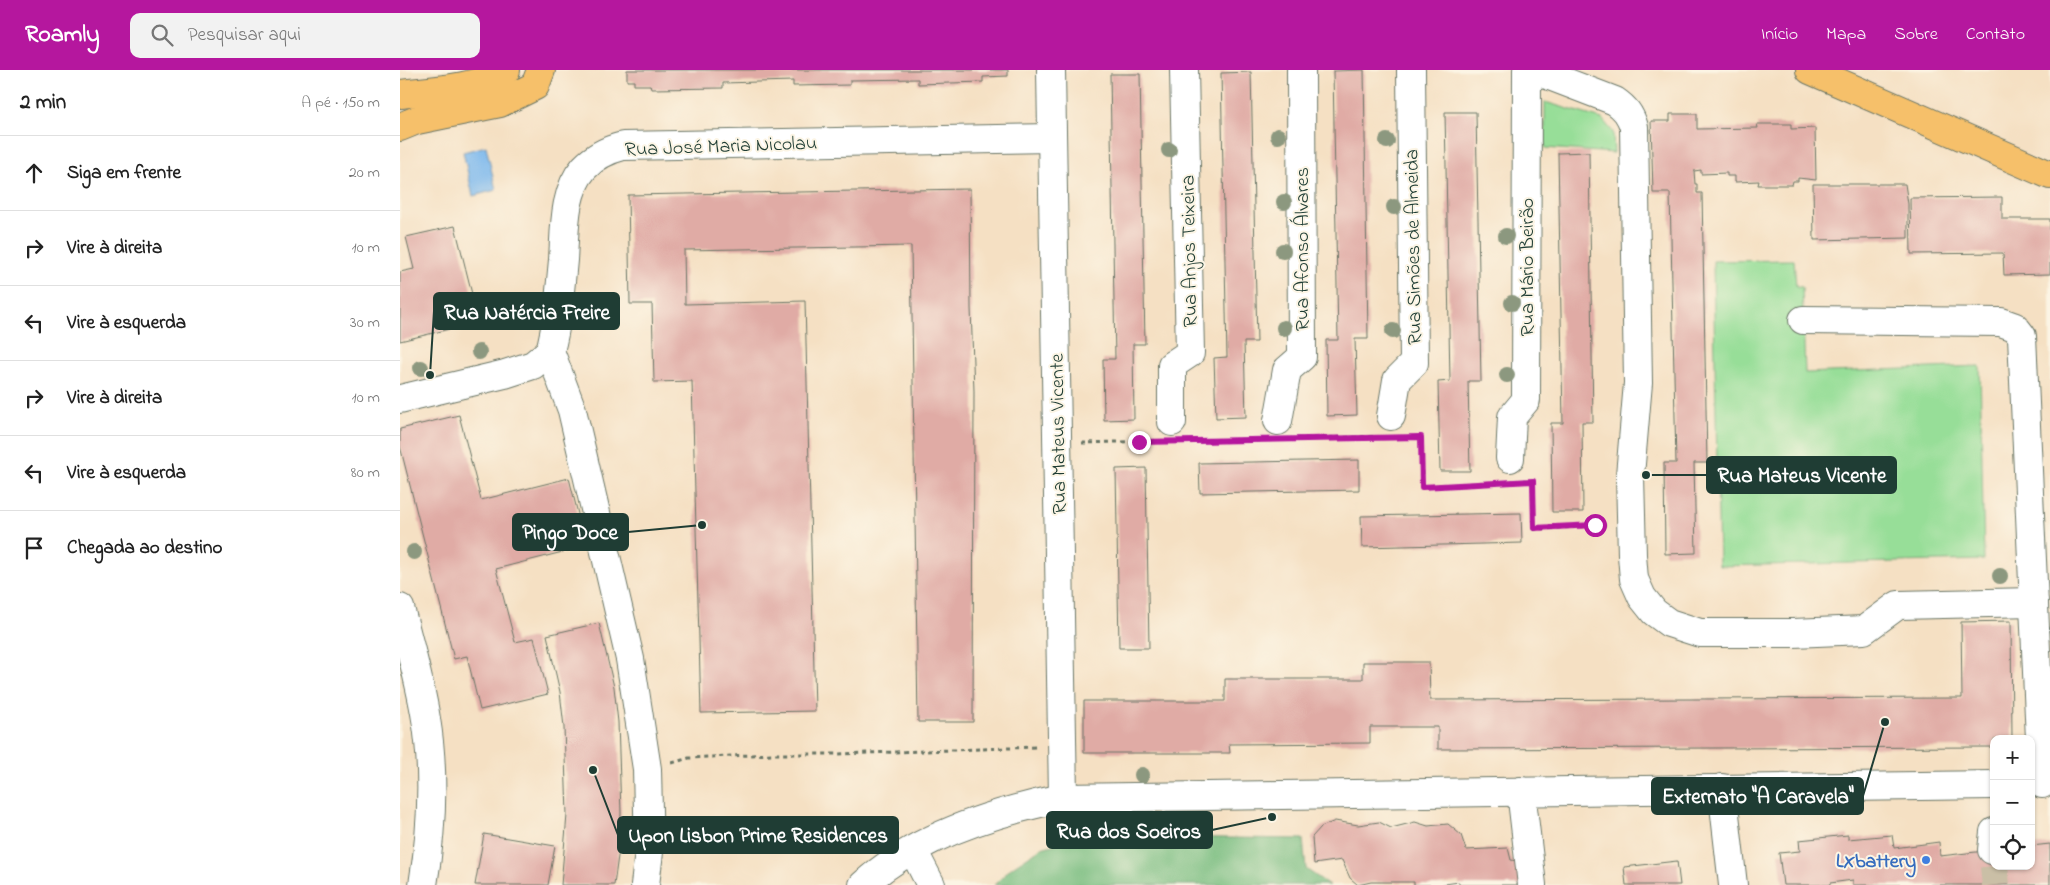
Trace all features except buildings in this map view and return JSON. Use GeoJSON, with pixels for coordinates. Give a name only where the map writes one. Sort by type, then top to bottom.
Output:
{"type":"FeatureCollection","features":[{"type":"Feature","properties":{"kind":"main road"},"geometry":{"type":"LineString","coordinates":[[400,94],[457,86],[493,78],[506,70]]}},
{"type":"Feature","properties":{"kind":"main road"},"geometry":{"type":"LineString","coordinates":[[400,127],[417,120],[500,103],[535,86],[541,70]]}},
{"type":"Feature","properties":{"kind":"main road"},"geometry":{"type":"LineString","coordinates":[[1810,70],[2050,175]]}},
{"type":"Feature","properties":{"kind":"street","name":"Rua Mateus Vicente"},"geometry":{"type":"LineString","coordinates":[[1051,70],[1063,798]]}},
{"type":"Feature","properties":{"kind":"street","name":"Rua Anjos Teixeira"},"geometry":{"type":"LineString","coordinates":[[1171,435],[1172,366],[1190,353],[1184,70]]}},
{"type":"Feature","properties":{"kind":"street","name":"Rua Afonso Álvares"},"geometry":{"type":"LineString","coordinates":[[1278,433],[1287,370],[1302,357],[1300,70]]}},
{"type":"Feature","properties":{"kind":"street","name":"Rua Simões de Almeida"},"geometry":{"type":"LineString","coordinates":[[1391,430],[1398,380],[1414,363],[1411,70]]}},
{"type":"Feature","properties":{"kind":"street","name":"Rua Mário Beirão"},"geometry":{"type":"LineString","coordinates":[[1513,474],[1512,417],[1526,400],[1527,70]]}},
{"type":"Feature","properties":{"kind":"street"},"geometry":{"type":"LineString","coordinates":[[1534,70],[1615,101],[1625,108],[1631,117],[1634,127],[1638,383],[1630,476],[1632,554],[1634,578],[1642,597],[1654,612],[1669,623],[1700,634],[1864,630],[1898,605],[2034,602]]}},
{"type":"Feature","properties":{"kind":"street","name":"Rua José Maria Nicolau"},"geometry":{"type":"LineString","coordinates":[[550,351],[556,327],[568,201],[583,170],[596,156],[608,150],[623,146],[1052,138]]}},
{"type":"Feature","properties":{"kind":"street"},"geometry":{"type":"LineString","coordinates":[[1803,320],[2001,322],[2011,325],[2018,330],[2023,340],[2041,784]]}},
{"type":"Feature","properties":{"kind":"street"},"geometry":{"type":"LineString","coordinates":[[400,399],[505,374],[532,365],[550,351],[572,410],[630,660],[647,769],[648,852],[644,885]]}},
{"type":"Feature","properties":{"kind":"street"},"geometry":{"type":"LineString","coordinates":[[400,608],[426,719],[432,769],[430,830],[423,885]]}},
{"type":"Feature","properties":{"kind":"street"},"geometry":{"type":"LineString","coordinates":[[863,885],[876,873],[913,850],[973,821],[1028,805],[1063,798],[1990,785]]}},
{"type":"Feature","properties":{"kind":"street"},"geometry":{"type":"LineString","coordinates":[[1722,788],[1733,885]]}},
{"type":"Feature","properties":{"kind":"street"},"geometry":{"type":"LineString","coordinates":[[1521,791],[1532,885]]}},
{"type":"Feature","properties":{"kind":"street"},"geometry":{"type":"LineString","coordinates":[[913,850],[931,885]]}},
{"type":"Feature","properties":{"kind":"path"},"geometry":{"type":"LineString","coordinates":[[1109,442],[1171,435],[1391,430],[1421,437],[1422,487],[1513,474],[1533,481],[1534,528],[1595,525]]}},
{"type":"Feature","properties":{"kind":"path"},"geometry":{"type":"LineString","coordinates":[[690,758],[1036,746]]}},
{"type":"Feature","properties":{"kind":"green space"},"geometry":{"type":"Polygon","coordinates":[[[1545,102],[1602,119],[1613,132],[1614,153],[1545,148],[1545,102]]]}},
{"type":"Feature","properties":{"kind":"green space"},"geometry":{"type":"Polygon","coordinates":[[[1794,260],[1796,286],[1802,287],[1805,373],[1980,366],[1984,560],[1719,566],[1713,261],[1794,260]]]}},
{"type":"Feature","properties":{"kind":"green space"},"geometry":{"type":"Polygon","coordinates":[[[1087,836],[1303,839],[1306,869],[1329,885],[994,885],[1011,868],[1041,848],[1087,836]]]}},
{"type":"Feature","properties":{"kind":"water"},"geometry":{"type":"Polygon","coordinates":[[[486,146],[496,190],[473,196],[463,152],[486,146]]]}},
{"type":"Feature","properties":{"kind":"tunnel"},"geometry":{"type":"LineString","coordinates":[[1994,870],[1996,885]]}},
{"type":"Feature","properties":{"kind":"place","name":"Rua Natércia Freire"},"geometry":{"type":"Point","coordinates":[430,375]}},
{"type":"Feature","properties":{"kind":"place","name":"Rua Mateus Vicente"},"geometry":{"type":"Point","coordinates":[1646,475]}},
{"type":"Feature","properties":{"kind":"place","name":"Pingo Doce"},"geometry":{"type":"Point","coordinates":[702,525]}},
{"type":"Feature","properties":{"kind":"place","name":"Externato \"A Caravela\""},"geometry":{"type":"Point","coordinates":[1885,722]}},
{"type":"Feature","properties":{"kind":"place","name":"Upon Lisbon Prime Residences"},"geometry":{"type":"Point","coordinates":[593,770]}},
{"type":"Feature","properties":{"kind":"place","name":"Rua dos Soeiros"},"geometry":{"type":"Point","coordinates":[1272,817]}},
{"type":"Feature","properties":{"kind":"place","name":"LXbattery"},"geometry":{"type":"Point","coordinates":[1926,860]}},
{"type":"Feature","properties":{"kind":"route"},"geometry":{"type":"LineString","coordinates":[[1139,442],[1421,437],[1422,487],[1533,481],[1534,528],[1595,525]]}}]}
